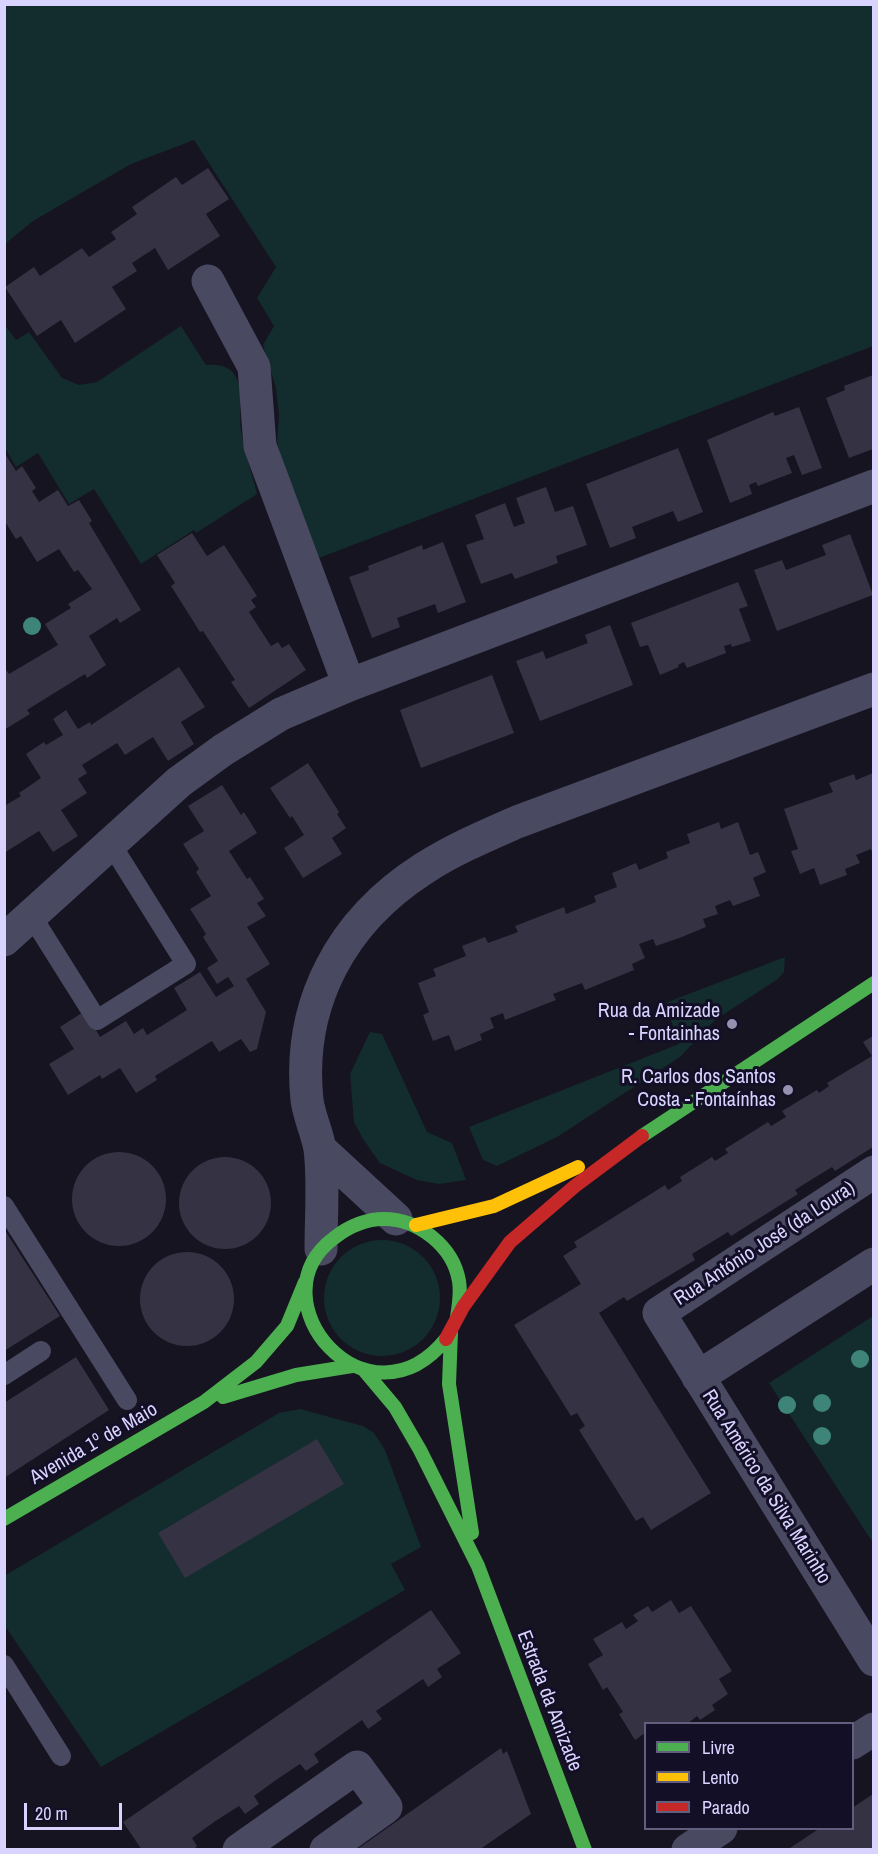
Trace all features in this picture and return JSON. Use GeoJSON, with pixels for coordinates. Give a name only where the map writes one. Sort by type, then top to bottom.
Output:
{"type":"FeatureCollection","features":[{"type":"Feature","properties":{"kind":"main road"},"geometry":{"type":"LineString","coordinates":[[358,1368],[388,1372],[414,1366],[435,1352],[451,1332],[458,1317],[507,1245],[561,1196],[623,1147],[873,983]]}},
{"type":"Feature","properties":{"kind":"main road"},"geometry":{"type":"LineString","coordinates":[[478,1566],[420,1450],[395,1407],[358,1368],[330,1351],[314,1330],[306,1305],[307,1278],[321,1249],[342,1230],[368,1219],[406,1222],[494,1206],[623,1147]]}},
{"type":"Feature","properties":{"kind":"main road"},"geometry":{"type":"LineString","coordinates":[[406,1222],[434,1237],[448,1253],[457,1273],[460,1295],[458,1317]]}},
{"type":"Feature","properties":{"kind":"main road","name":"Avenida 1º de Maio"},"geometry":{"type":"LineString","coordinates":[[4,1519],[204,1402],[256,1362],[287,1326],[307,1278]]}},
{"type":"Feature","properties":{"kind":"main road"},"geometry":{"type":"LineString","coordinates":[[451,1332],[449,1384],[478,1566]]}},
{"type":"Feature","properties":{"kind":"main road","name":"Avenida 1º de Maio"},"geometry":{"type":"LineString","coordinates":[[204,1402],[296,1375],[358,1368]]}},
{"type":"Feature","properties":{"kind":"main road","name":"Estrada da Amizade"},"geometry":{"type":"LineString","coordinates":[[478,1566],[585,1850]]}},
{"type":"Feature","properties":{"kind":"street"},"geometry":{"type":"LineString","coordinates":[[208,281],[254,367],[260,446],[349,685]]}},
{"type":"Feature","properties":{"kind":"street"},"geometry":{"type":"LineString","coordinates":[[4,940],[179,782],[223,750],[281,714],[349,685],[873,486]]}},
{"type":"Feature","properties":{"kind":"street"},"geometry":{"type":"LineString","coordinates":[[321,1249],[320,1149],[307,1101],[307,1056],[312,1014],[328,970],[351,935],[384,899],[422,869],[467,844],[517,822],[873,689]]}},
{"type":"Feature","properties":{"kind":"street"},"geometry":{"type":"LineString","coordinates":[[320,1149],[406,1222]]}},
{"type":"Feature","properties":{"kind":"street","name":"Rua António José (da Loura)"},"geometry":{"type":"LineString","coordinates":[[659,1313],[872,1176]]}},
{"type":"Feature","properties":{"kind":"street"},"geometry":{"type":"LineString","coordinates":[[698,1377],[873,1264]]}},
{"type":"Feature","properties":{"kind":"street","name":"Rua Américo da Silva Marinho"},"geometry":{"type":"LineString","coordinates":[[659,1313],[873,1660]]}},
{"type":"Feature","properties":{"kind":"street"},"geometry":{"type":"LineString","coordinates":[[854,1742],[873,1729]]}},
{"type":"Feature","properties":{"kind":"street"},"geometry":{"type":"LineString","coordinates":[[240,1850],[357,1767],[386,1807],[326,1850]]}},
{"type":"Feature","properties":{"kind":"street"},"geometry":{"type":"LineString","coordinates":[[688,1850],[718,1830]]}},
{"type":"Feature","properties":{"kind":"lane"},"geometry":{"type":"LineString","coordinates":[[32,915],[97,1020],[186,964],[111,844]]}},
{"type":"Feature","properties":{"kind":"lane"},"geometry":{"type":"LineString","coordinates":[[4,1206],[127,1400]]}},
{"type":"Feature","properties":{"kind":"lane"},"geometry":{"type":"LineString","coordinates":[[4,1375],[41,1351]]}},
{"type":"Feature","properties":{"kind":"lane"},"geometry":{"type":"LineString","coordinates":[[4,1665],[61,1756]]}},
{"type":"Feature","properties":{"kind":"green space"},"geometry":{"type":"Polygon","coordinates":[[[5,5],[873,5],[873,346],[319,558],[284,468],[277,442],[279,415],[276,388],[263,345],[274,326],[257,298],[276,267],[194,140],[131,164],[33,221],[5,244],[5,5]]]}},
{"type":"Feature","properties":{"kind":"green space"},"geometry":{"type":"Polygon","coordinates":[[[4,324],[16,340],[29,332],[62,378],[79,385],[97,382],[181,326],[206,365],[220,365],[236,376],[240,396],[242,438],[257,494],[196,533],[194,530],[141,564],[94,489],[69,504],[38,453],[16,467],[5,448],[4,324]]]}},
{"type":"Feature","properties":{"kind":"green space"},"geometry":{"type":"Polygon","coordinates":[[[785,957],[784,972],[778,979],[715,1020],[680,1057],[557,1137],[497,1166],[483,1160],[469,1127],[679,1044],[665,1003],[785,957]]]}},
{"type":"Feature","properties":{"kind":"green space"},"geometry":{"type":"Polygon","coordinates":[[[370,1032],[382,1034],[427,1132],[452,1143],[466,1180],[439,1184],[417,1180],[380,1163],[363,1139],[354,1122],[350,1074],[370,1032]]]}},
{"type":"Feature","properties":{"kind":"green space"},"geometry":{"type":"Polygon","coordinates":[[[382,1240],[404,1244],[423,1257],[436,1276],[440,1298],[436,1320],[423,1339],[404,1352],[382,1356],[360,1352],[341,1339],[328,1320],[324,1298],[328,1276],[341,1257],[360,1244],[382,1240]]]}},
{"type":"Feature","properties":{"kind":"green space"},"geometry":{"type":"Polygon","coordinates":[[[873,1316],[873,1543],[769,1383],[873,1316]]]}},
{"type":"Feature","properties":{"kind":"green space"},"geometry":{"type":"Polygon","coordinates":[[[300,1409],[363,1426],[374,1433],[385,1450],[421,1547],[391,1564],[405,1590],[101,1767],[5,1626],[4,1576],[279,1413],[300,1409]]]}},
{"type":"Feature","properties":{"kind":"building"},"geometry":{"type":"Polygon","coordinates":[[[208,168],[229,199],[206,214],[220,236],[168,270],[155,248],[132,263],[137,271],[112,287],[126,309],[75,343],[61,320],[37,336],[5,287],[34,267],[40,276],[82,248],[89,257],[116,239],[111,232],[137,214],[132,207],[176,177],[182,185],[208,168]]]}},
{"type":"Feature","properties":{"kind":"building"},"geometry":{"type":"Polygon","coordinates":[[[873,375],[873,449],[849,458],[826,398],[845,390],[844,386],[873,375]]]}},
{"type":"Feature","properties":{"kind":"building"},"geometry":{"type":"Polygon","coordinates":[[[799,407],[822,468],[802,475],[794,455],[786,458],[792,473],[758,486],[756,482],[749,485],[752,494],[730,503],[707,440],[773,412],[775,416],[799,407]]]}},
{"type":"Feature","properties":{"kind":"building"},"geometry":{"type":"Polygon","coordinates":[[[678,448],[703,512],[678,522],[673,511],[632,527],[636,538],[610,548],[586,484],[678,448]]]}},
{"type":"Feature","properties":{"kind":"building"},"geometry":{"type":"Polygon","coordinates":[[[6,455],[16,471],[22,466],[36,488],[32,491],[39,502],[58,490],[68,506],[79,500],[92,521],[89,523],[141,610],[120,623],[117,618],[89,636],[106,665],[87,678],[85,674],[27,710],[30,714],[4,730],[4,667],[9,674],[58,645],[45,624],[71,608],[68,604],[92,589],[78,570],[74,572],[59,549],[37,562],[21,536],[16,539],[4,520],[6,455]]]}},
{"type":"Feature","properties":{"kind":"building"},"geometry":{"type":"Polygon","coordinates":[[[546,487],[555,512],[573,506],[587,545],[556,556],[558,563],[515,579],[512,573],[481,584],[466,545],[484,539],[475,515],[505,503],[514,527],[525,523],[516,498],[546,487]]]}},
{"type":"Feature","properties":{"kind":"building"},"geometry":{"type":"Polygon","coordinates":[[[192,533],[207,556],[224,545],[257,596],[251,600],[256,607],[249,612],[271,646],[278,642],[282,648],[289,644],[306,670],[249,708],[231,682],[235,680],[203,631],[200,632],[171,586],[175,583],[157,555],[192,533]]]}},
{"type":"Feature","properties":{"kind":"building"},"geometry":{"type":"Polygon","coordinates":[[[850,534],[873,595],[777,631],[754,570],[782,560],[786,570],[826,555],[822,545],[850,534]]]}},
{"type":"Feature","properties":{"kind":"building"},"geometry":{"type":"Polygon","coordinates":[[[443,542],[466,602],[438,613],[435,604],[397,618],[400,627],[372,638],[349,577],[369,570],[368,566],[422,545],[423,550],[443,542]]]}},
{"type":"Feature","properties":{"kind":"building"},"geometry":{"type":"Polygon","coordinates":[[[738,582],[748,606],[739,609],[751,641],[732,647],[731,644],[724,646],[726,653],[687,668],[684,662],[678,665],[679,667],[660,675],[648,645],[640,647],[631,623],[738,582]]]}},
{"type":"Feature","properties":{"kind":"building"},"geometry":{"type":"Polygon","coordinates":[[[610,625],[633,685],[540,721],[516,661],[543,651],[546,659],[588,643],[585,635],[610,625]]]}},
{"type":"Feature","properties":{"kind":"building"},"geometry":{"type":"Polygon","coordinates":[[[179,667],[205,707],[181,722],[194,744],[168,761],[153,737],[125,755],[117,743],[82,765],[87,773],[78,779],[87,793],[61,810],[78,836],[53,852],[39,831],[4,853],[4,806],[21,796],[19,793],[41,778],[26,754],[44,742],[46,745],[63,735],[53,719],[66,710],[78,729],[90,722],[91,725],[179,667]]]}},
{"type":"Feature","properties":{"kind":"building"},"geometry":{"type":"Polygon","coordinates":[[[492,675],[514,733],[421,768],[400,710],[492,675]]]}},
{"type":"Feature","properties":{"kind":"building"},"geometry":{"type":"Polygon","coordinates":[[[308,763],[339,812],[337,814],[346,828],[332,838],[342,854],[303,878],[284,848],[304,835],[270,788],[308,763]]]}},
{"type":"Feature","properties":{"kind":"building"},"geometry":{"type":"Polygon","coordinates":[[[873,773],[873,856],[871,849],[856,855],[860,863],[845,869],[847,875],[820,885],[814,868],[800,874],[791,851],[798,849],[784,809],[833,792],[829,783],[854,774],[856,780],[873,773]]]}},
{"type":"Feature","properties":{"kind":"building"},"geometry":{"type":"Polygon","coordinates":[[[222,785],[241,815],[244,812],[257,833],[229,851],[247,879],[250,877],[264,899],[257,903],[266,916],[247,927],[270,964],[246,979],[266,1012],[257,1049],[250,1052],[241,1039],[219,1052],[212,1041],[155,1076],[157,1080],[136,1093],[120,1068],[102,1079],[100,1075],[68,1095],[49,1064],[74,1049],[60,1027],[85,1011],[100,1037],[126,1021],[134,1034],[143,1028],[147,1035],[187,1010],[174,988],[200,972],[216,997],[234,986],[228,977],[217,984],[207,968],[218,961],[203,937],[206,934],[190,909],[211,896],[196,872],[199,869],[183,844],[204,831],[188,806],[222,785]]]}},
{"type":"Feature","properties":{"kind":"building"},"geometry":{"type":"Polygon","coordinates":[[[719,822],[721,829],[738,822],[750,855],[758,852],[766,872],[753,878],[760,896],[733,906],[730,900],[715,906],[718,914],[703,919],[706,927],[682,937],[656,946],[653,939],[639,944],[645,958],[632,964],[634,970],[585,990],[582,983],[553,994],[556,1000],[505,1020],[503,1013],[490,1018],[494,1028],[480,1034],[482,1040],[455,1051],[449,1035],[433,1041],[423,1015],[429,1012],[418,983],[436,976],[433,969],[466,956],[462,946],[485,937],[488,943],[518,932],[515,926],[564,907],[566,914],[596,902],[594,896],[617,887],[612,873],[636,863],[639,870],[668,858],[666,852],[690,843],[687,834],[719,822]]]}},
{"type":"Feature","properties":{"kind":"building"},"geometry":{"type":"Polygon","coordinates":[[[873,1036],[873,1147],[835,1171],[832,1167],[806,1183],[795,1190],[798,1194],[731,1236],[728,1232],[692,1254],[695,1260],[627,1301],[624,1297],[599,1313],[711,1493],[651,1530],[643,1517],[636,1521],[579,1430],[585,1426],[577,1413],[571,1416],[514,1325],[581,1284],[563,1256],[577,1247],[574,1242],[665,1185],[668,1190],[682,1181],[680,1177],[712,1157],[715,1161],[728,1153],[725,1149],[768,1122],[771,1126],[786,1117],[782,1111],[817,1090],[819,1093],[829,1086],[827,1083],[872,1056],[863,1042],[873,1036]]]}},
{"type":"Feature","properties":{"kind":"building"},"geometry":{"type":"Polygon","coordinates":[[[119,1152],[137,1156],[152,1166],[162,1181],[166,1199],[162,1217],[152,1232],[137,1242],[119,1246],[101,1242],[86,1232],[76,1217],[72,1199],[76,1181],[86,1166],[101,1156],[119,1152]]]}},
{"type":"Feature","properties":{"kind":"building"},"geometry":{"type":"Polygon","coordinates":[[[216,1157],[234,1157],[251,1164],[264,1177],[271,1194],[271,1212],[264,1229],[251,1242],[234,1249],[216,1249],[199,1242],[186,1229],[179,1212],[179,1194],[186,1177],[199,1164],[216,1157]]]}},
{"type":"Feature","properties":{"kind":"building"},"geometry":{"type":"Polygon","coordinates":[[[4,1229],[60,1316],[4,1351],[4,1229]]]}},
{"type":"Feature","properties":{"kind":"building"},"geometry":{"type":"Polygon","coordinates":[[[187,1252],[205,1256],[220,1266],[230,1281],[234,1299],[230,1317],[220,1332],[205,1342],[187,1346],[169,1342],[154,1332],[144,1317],[140,1299],[144,1281],[154,1266],[169,1256],[187,1252]]]}},
{"type":"Feature","properties":{"kind":"building"},"geometry":{"type":"Polygon","coordinates":[[[76,1357],[109,1410],[4,1478],[4,1403],[76,1357]]]}},
{"type":"Feature","properties":{"kind":"building"},"geometry":{"type":"Polygon","coordinates":[[[317,1439],[344,1484],[185,1578],[158,1533],[317,1439]]]}},
{"type":"Feature","properties":{"kind":"building"},"geometry":{"type":"Polygon","coordinates":[[[671,1600],[679,1613],[691,1606],[732,1671],[719,1679],[728,1694],[712,1705],[715,1710],[700,1720],[697,1716],[690,1722],[644,1722],[644,1734],[635,1740],[619,1714],[623,1712],[607,1687],[603,1690],[588,1664],[603,1655],[593,1639],[622,1622],[626,1629],[638,1621],[633,1615],[648,1606],[652,1612],[671,1600]]]}},
{"type":"Feature","properties":{"kind":"building"},"geometry":{"type":"Polygon","coordinates":[[[431,1610],[461,1653],[437,1669],[442,1677],[428,1687],[423,1679],[376,1711],[382,1719],[368,1729],[362,1720],[314,1754],[319,1762],[306,1771],[300,1764],[254,1796],[259,1804],[245,1814],[239,1806],[214,1822],[192,1838],[197,1846],[193,1850],[142,1850],[123,1822],[431,1610]]]}},
{"type":"Feature","properties":{"kind":"building"},"geometry":{"type":"Polygon","coordinates":[[[501,1748],[503,1754],[507,1751],[531,1814],[479,1850],[356,1850],[501,1748]]]}},
{"type":"Feature","properties":{"kind":"building"},"geometry":{"type":"Polygon","coordinates":[[[873,1794],[873,1850],[787,1850],[817,1830],[854,1830],[854,1807],[873,1794]]]}},
{"type":"Feature","properties":{"kind":"traffic: fast"},"geometry":{"type":"LineString","coordinates":[[642,1136],[874,983]]}},
{"type":"Feature","properties":{"kind":"traffic: fast"},"geometry":{"type":"LineString","coordinates":[[446,1339],[415,1365],[384,1372],[354,1366],[330,1348],[312,1323],[306,1293],[312,1264],[334,1238],[357,1224],[384,1219],[409,1224],[432,1237],[450,1257],[460,1286],[457,1317]]}},
{"type":"Feature","properties":{"kind":"traffic: fast"},"geometry":{"type":"LineString","coordinates":[[4,1519],[204,1402],[256,1362],[287,1326],[305,1282]]}},
{"type":"Feature","properties":{"kind":"traffic: fast"},"geometry":{"type":"LineString","coordinates":[[451,1332],[449,1384],[472,1533]]}},
{"type":"Feature","properties":{"kind":"traffic: fast"},"geometry":{"type":"LineString","coordinates":[[223,1397],[296,1375],[352,1366]]}},
{"type":"Feature","properties":{"kind":"traffic: fast"},"geometry":{"type":"LineString","coordinates":[[363,1369],[395,1407],[420,1450],[478,1566],[585,1850]]}},
{"type":"Feature","properties":{"kind":"traffic: slow"},"geometry":{"type":"LineString","coordinates":[[416,1225],[494,1206],[578,1167]]}},
{"type":"Feature","properties":{"kind":"traffic: jam"},"geometry":{"type":"LineString","coordinates":[[446,1339],[463,1307],[510,1242],[575,1186],[642,1136]]}},
{"type":"Feature","properties":{"kind":"place","name":"Rua da Amizade - Fontainhas"},"geometry":{"type":"Point","coordinates":[732,1024]}},
{"type":"Feature","properties":{"kind":"place","name":"R. Carlos dos Santos Costa - Fontaínhas"},"geometry":{"type":"Point","coordinates":[788,1090]}}]}
